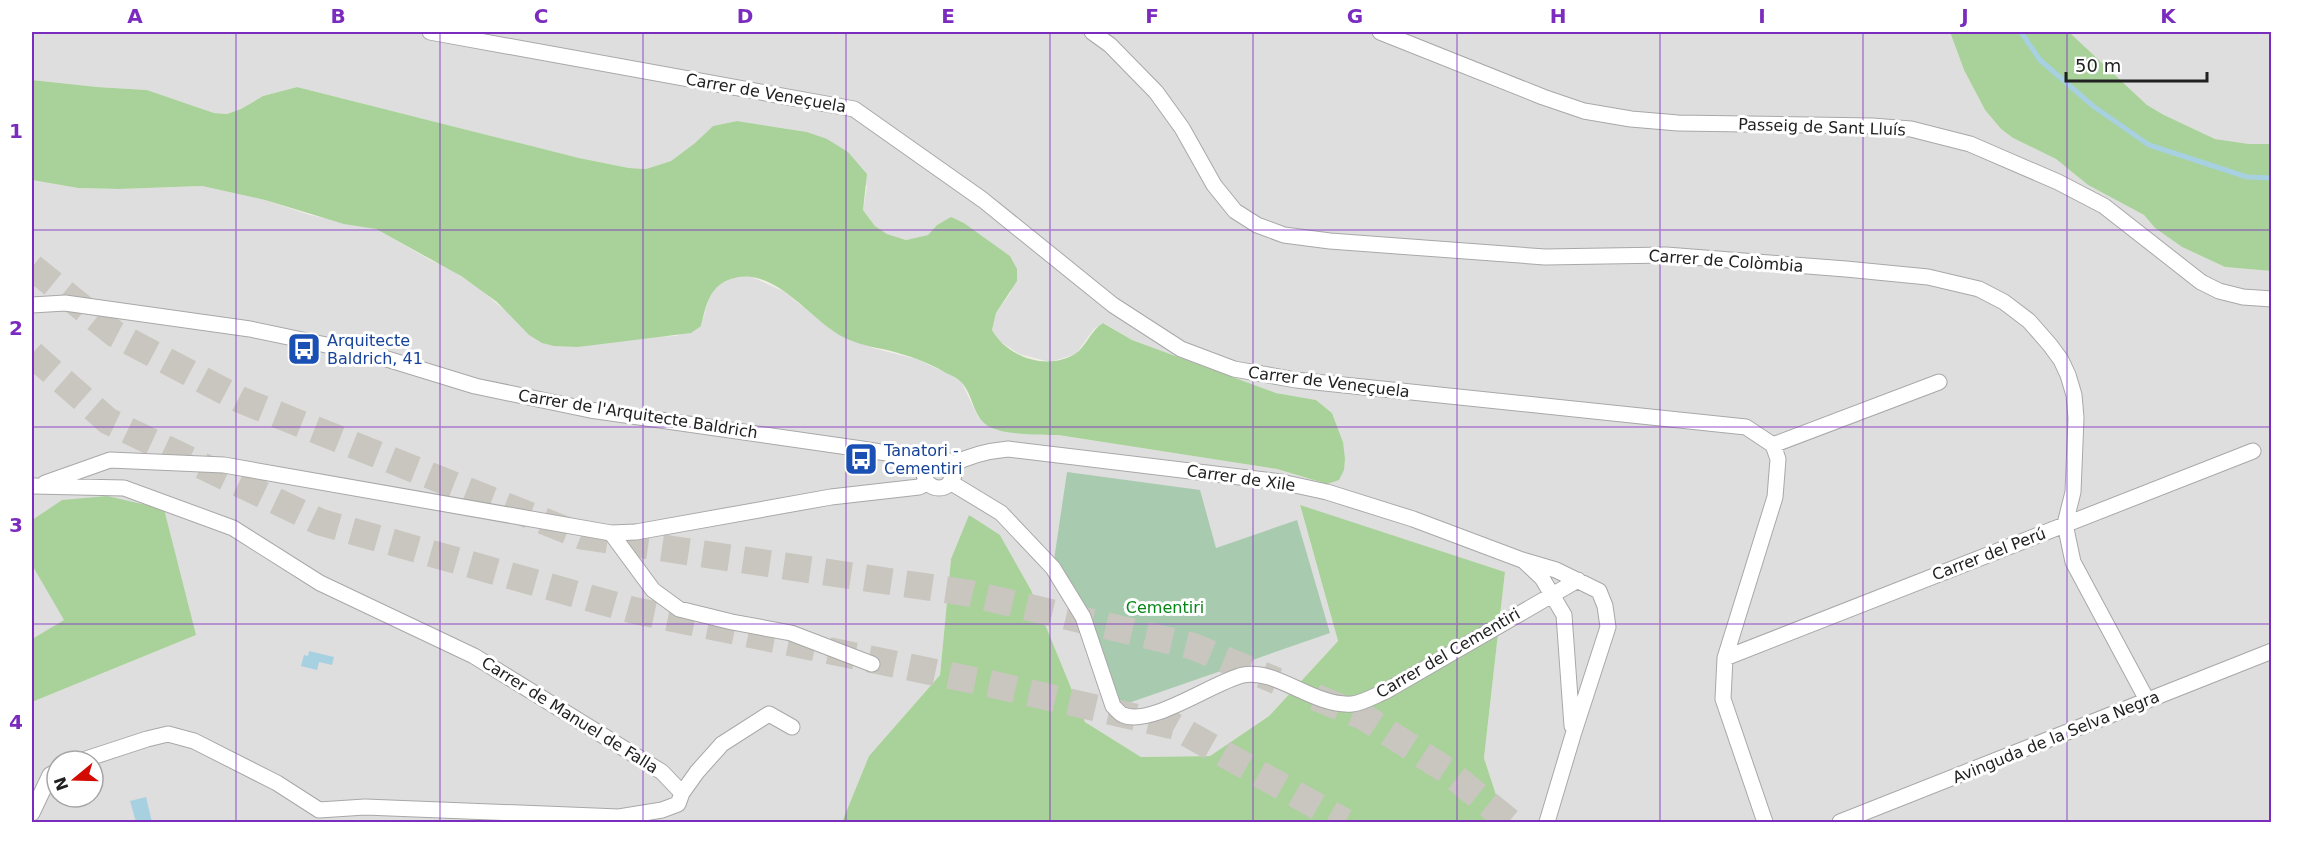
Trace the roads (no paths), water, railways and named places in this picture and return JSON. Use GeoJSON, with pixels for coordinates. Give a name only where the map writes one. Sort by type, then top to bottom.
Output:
{"type":"FeatureCollection","features":[{"type":"Feature","properties":{"kind":"street","name":"Carrer de Veneçuela"},"geometry":{"type":"LineString","coordinates":[[430,32],[854,109],[983,200],[1113,305],[1181,349],[1234,369],[1296,380],[1746,427],[1773,445]]}},
{"type":"Feature","properties":{"kind":"street","name":"Carrer de Colòmbia"},"geometry":{"type":"LineString","coordinates":[[1092,32],[1110,45],[1156,92],[1182,128],[1214,185],[1235,211],[1257,225],[1284,235],[1330,241],[1545,257],[1666,255],[1846,269],[1928,277],[1979,289],[2004,302],[2029,321],[2056,352],[2068,375],[2074,395],[2076,418],[2073,492],[2065,524],[2073,562],[2147,700]]}},
{"type":"Feature","properties":{"kind":"street","name":"Passeig de Sant Lluís"},"geometry":{"type":"LineString","coordinates":[[1380,32],[1584,111],[1631,119],[1678,123],[1872,126],[1911,129],[1970,144],[2058,182],[2104,206],[2201,282],[2219,291],[2243,297],[2271,299]]}},
{"type":"Feature","properties":{"kind":"street","name":"Carrer de l'Arquitecte Baldrich"},"geometry":{"type":"LineString","coordinates":[[32,305],[65,303],[250,329],[374,355],[475,386],[590,410],[862,449],[917,458],[928,463]]}},
{"type":"Feature","properties":{"kind":"street"},"geometry":{"type":"LineString","coordinates":[[1765,822],[1723,699],[1725,658],[1775,497],[1778,459],[1773,445],[1939,382]]}},
{"type":"Feature","properties":{"kind":"street","name":"Carrer de Xile"},"geometry":{"type":"LineString","coordinates":[[951,465],[965,457],[985,451],[1008,449],[1281,482],[1327,492],[1413,519],[1522,560],[1556,570],[1599,591],[1605,606],[1608,627],[1547,822]]}},
{"type":"Feature","properties":{"kind":"street","name":"Carrer del Perú"},"geometry":{"type":"LineString","coordinates":[[1725,658],[2253,451]]}},
{"type":"Feature","properties":{"kind":"street"},"geometry":{"type":"LineString","coordinates":[[32,491],[110,460],[224,465],[611,533],[636,532],[831,497],[919,487],[927,483],[939,488],[950,482],[953,474],[951,465],[940,458],[928,463],[924,473],[927,483]]}},
{"type":"Feature","properties":{"kind":"street","name":"Carrer del Cementiri"},"geometry":{"type":"LineString","coordinates":[[950,482],[1001,513],[1053,568],[1083,617],[1113,706],[1123,715],[1139,717],[1157,712],[1243,675],[1261,674],[1317,699],[1353,704],[1386,690],[1578,580]]}},
{"type":"Feature","properties":{"kind":"street","name":"Carrer de Manuel de Falla"},"geometry":{"type":"LineString","coordinates":[[32,491],[124,488],[233,528],[320,583],[474,656],[662,771],[682,793]]}},
{"type":"Feature","properties":{"kind":"street"},"geometry":{"type":"LineString","coordinates":[[611,533],[653,590],[679,609],[791,633],[872,664]]}},
{"type":"Feature","properties":{"kind":"street","name":"Carrer de Xile"},"geometry":{"type":"LineString","coordinates":[[1522,560],[1542,578],[1564,615],[1573,735]]}},
{"type":"Feature","properties":{"kind":"street","name":"Avinguda de la Selva Negra"},"geometry":{"type":"LineString","coordinates":[[1840,822],[2271,651]]}},
{"type":"Feature","properties":{"kind":"street"},"geometry":{"type":"LineString","coordinates":[[318,810],[365,807],[620,818],[662,810],[678,804],[682,793],[697,772],[722,744],[769,714],[792,727]]}},
{"type":"Feature","properties":{"kind":"street"},"geometry":{"type":"LineString","coordinates":[[105,753],[168,734],[194,741],[277,783],[335,822]]}},
{"type":"Feature","properties":{"kind":"street"},"geometry":{"type":"LineString","coordinates":[[32,813],[45,786]]}},
{"type":"Feature","properties":{"kind":"water"},"geometry":{"type":"Polygon","coordinates":[[[309,651],[334,657],[332,665],[319,662],[317,670],[301,666],[304,655],[308,656],[309,651]]]}},
{"type":"Feature","properties":{"kind":"water"},"geometry":{"type":"Polygon","coordinates":[[[146,797],[152,822],[136,822],[130,801],[146,797]]]}},
{"type":"Feature","properties":{"kind":"waterway"},"geometry":{"type":"LineString","coordinates":[[2021,32],[2040,60],[2093,106],[2149,145],[2247,177],[2272,178]]}},
{"type":"Feature","properties":{"kind":"tunnel"},"geometry":{"type":"LineString","coordinates":[[32,267],[115,334],[241,400],[581,536],[968,593],[1192,646],[1277,681]]}},
{"type":"Feature","properties":{"kind":"tunnel"},"geometry":{"type":"LineString","coordinates":[[32,354],[108,421],[320,522],[632,610],[991,684],[1174,726],[1345,822]]}},
{"type":"Feature","properties":{"kind":"tunnel"},"geometry":{"type":"LineString","coordinates":[[1315,697],[1364,717],[1446,770],[1510,822]]}},
{"type":"Feature","properties":{"kind":"place","name":"Arquitecte Baldrich, 41"},"geometry":{"type":"Point","coordinates":[304,349]}},
{"type":"Feature","properties":{"kind":"place","name":"Tanatori - Cementiri"},"geometry":{"type":"Point","coordinates":[861,459]}},
{"type":"Feature","properties":{"kind":"park label","name":"Cementiri"},"geometry":{"type":"Point","coordinates":[1165,607]}}]}
